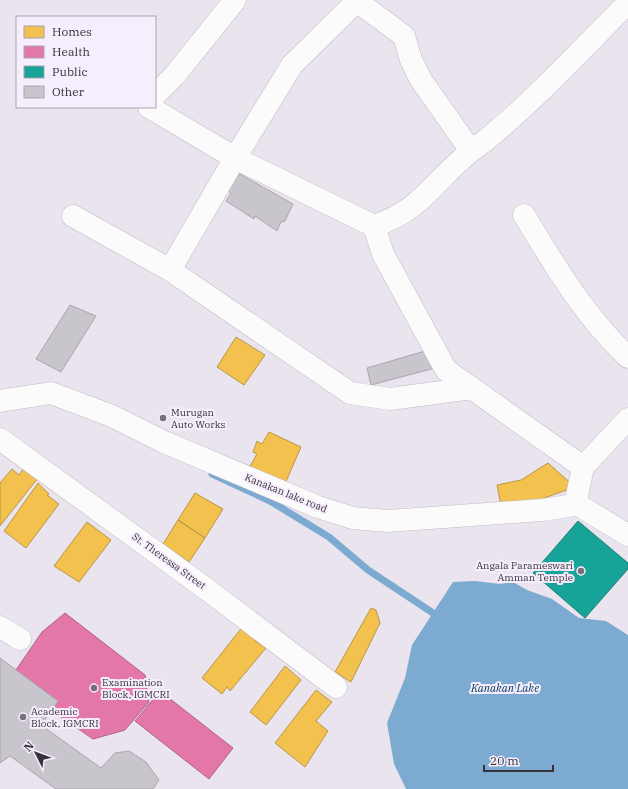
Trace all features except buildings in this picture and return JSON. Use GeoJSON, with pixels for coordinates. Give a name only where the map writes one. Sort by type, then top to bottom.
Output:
{"type":"FeatureCollection","features":[{"type":"Feature","properties":{"kind":"street"},"geometry":{"type":"LineString","coordinates":[[156,94],[174,76],[235,0]]}},
{"type":"Feature","properties":{"kind":"street"},"geometry":{"type":"LineString","coordinates":[[170,270],[235,158],[292,65],[356,1],[404,36],[411,60],[421,80],[471,151]]}},
{"type":"Feature","properties":{"kind":"street"},"geometry":{"type":"LineString","coordinates":[[151,108],[235,158],[374,226],[393,220],[414,206],[471,151],[486,141],[521,108],[628,4]]}},
{"type":"Feature","properties":{"kind":"street"},"geometry":{"type":"LineString","coordinates":[[73,216],[170,270],[350,393],[390,399],[472,388]]}},
{"type":"Feature","properties":{"kind":"street"},"geometry":{"type":"LineString","coordinates":[[524,216],[598,327],[628,357]]}},
{"type":"Feature","properties":{"kind":"street"},"geometry":{"type":"LineString","coordinates":[[374,226],[384,254],[446,370],[583,467]]}},
{"type":"Feature","properties":{"kind":"street","name":"Kanakan lake road"},"geometry":{"type":"LineString","coordinates":[[0,401],[51,392],[112,416],[164,442],[318,507],[354,518],[388,521],[542,510],[575,505]]}},
{"type":"Feature","properties":{"kind":"street"},"geometry":{"type":"LineString","coordinates":[[628,419],[583,467],[575,505],[628,535]]}},
{"type":"Feature","properties":{"kind":"street","name":"St. Theressa Street"},"geometry":{"type":"LineString","coordinates":[[0,439],[199,583],[336,687]]}},
{"type":"Feature","properties":{"kind":"street"},"geometry":{"type":"LineString","coordinates":[[0,627],[20,639]]}},
{"type":"Feature","properties":{"kind":"water","name":"Kanakan Lake"},"geometry":{"type":"Polygon","coordinates":[[[475,581],[500,584],[513,582],[527,590],[552,599],[579,618],[606,621],[628,635],[628,789],[406,789],[394,764],[387,723],[405,678],[412,645],[453,582],[475,581]]]}},
{"type":"Feature","properties":{"kind":"waterway"},"geometry":{"type":"LineString","coordinates":[[212,474],[270,501],[329,537],[368,570],[433,613]]}},
{"type":"Feature","properties":{"kind":"place","name":"Murugan Auto Works"},"geometry":{"type":"Point","coordinates":[163,418]}},
{"type":"Feature","properties":{"kind":"place","name":"Angala Parameswari Amman Temple"},"geometry":{"type":"Point","coordinates":[581,571]}},
{"type":"Feature","properties":{"kind":"place","name":"Examination Block, IGMCRI"},"geometry":{"type":"Point","coordinates":[94,688]}},
{"type":"Feature","properties":{"kind":"place","name":"Academic Block, IGMCRI"},"geometry":{"type":"Point","coordinates":[23,717]}}]}
